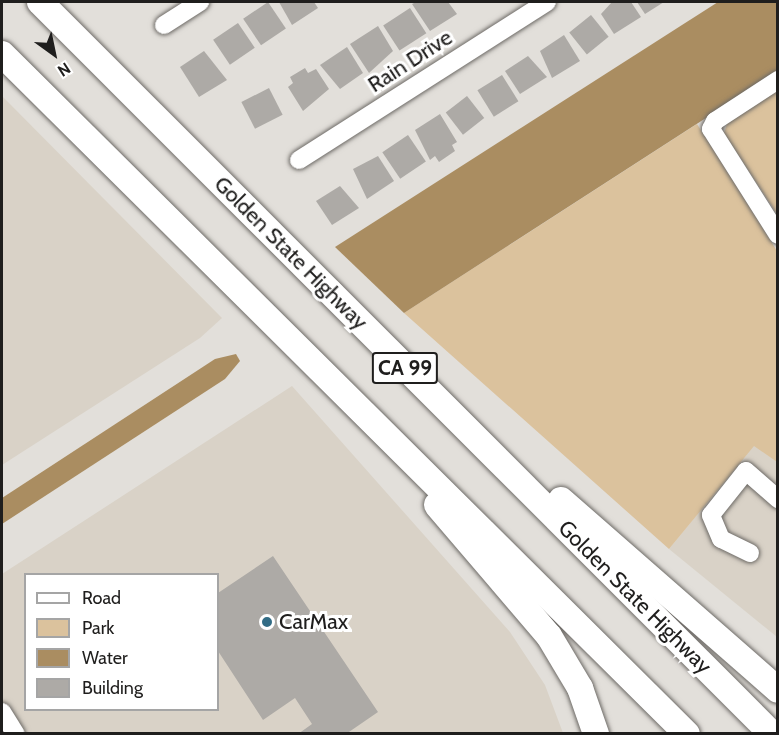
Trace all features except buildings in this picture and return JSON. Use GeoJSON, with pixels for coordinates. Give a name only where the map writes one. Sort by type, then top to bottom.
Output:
{"type":"FeatureCollection","features":[{"type":"Feature","properties":{"kind":"highway","name":"Golden State Highway"},"geometry":{"type":"LineString","coordinates":[[40,2],[772,734]]}},
{"type":"Feature","properties":{"kind":"highway","name":"CA 99"},"geometry":{"type":"LineString","coordinates":[[2,54],[310,356],[687,734]]}},
{"type":"Feature","properties":{"kind":"highway"},"geometry":{"type":"LineString","coordinates":[[355,318],[777,690]]}},
{"type":"Feature","properties":{"kind":"highway"},"geometry":{"type":"LineString","coordinates":[[310,356],[549,636],[580,688],[596,734]]}},
{"type":"Feature","properties":{"kind":"street"},"geometry":{"type":"LineString","coordinates":[[164,25],[200,2]]}},
{"type":"Feature","properties":{"kind":"street","name":"Rain Drive"},"geometry":{"type":"LineString","coordinates":[[299,160],[547,2]]}},
{"type":"Feature","properties":{"kind":"street"},"geometry":{"type":"LineString","coordinates":[[777,80],[715,121],[711,129],[777,235]]}},
{"type":"Feature","properties":{"kind":"street"},"geometry":{"type":"LineString","coordinates":[[750,553],[721,539],[711,515],[746,471],[777,499]]}},
{"type":"Feature","properties":{"kind":"street"},"geometry":{"type":"LineString","coordinates":[[2,712],[16,734]]}},
{"type":"Feature","properties":{"kind":"shaded area"},"geometry":{"type":"Polygon","coordinates":[[[2,96],[222,318],[200,338],[2,465],[2,96]]]}},
{"type":"Feature","properties":{"kind":"shaded area"},"geometry":{"type":"Polygon","coordinates":[[[292,386],[510,632],[545,685],[563,733],[2,734],[2,574],[292,386]]]}},
{"type":"Feature","properties":{"kind":"shaded area"},"geometry":{"type":"Polygon","coordinates":[[[754,445],[777,462],[777,637],[669,549],[754,445]]]}},
{"type":"Feature","properties":{"kind":"green space"},"geometry":{"type":"Polygon","coordinates":[[[777,88],[777,214],[724,133],[728,121],[777,88]]]}},
{"type":"Feature","properties":{"kind":"green space"},"geometry":{"type":"Polygon","coordinates":[[[697,124],[777,251],[777,462],[754,446],[669,549],[404,313],[697,124]]]}},
{"type":"Feature","properties":{"kind":"water"},"geometry":{"type":"Polygon","coordinates":[[[718,2],[777,2],[777,72],[404,313],[335,247],[718,2]]]}},
{"type":"Feature","properties":{"kind":"water"},"geometry":{"type":"Polygon","coordinates":[[[236,354],[240,361],[225,379],[2,524],[2,498],[215,359],[236,354]]]}},
{"type":"Feature","properties":{"kind":"place","name":"CarMax"},"geometry":{"type":"Point","coordinates":[267,622]}}]}
